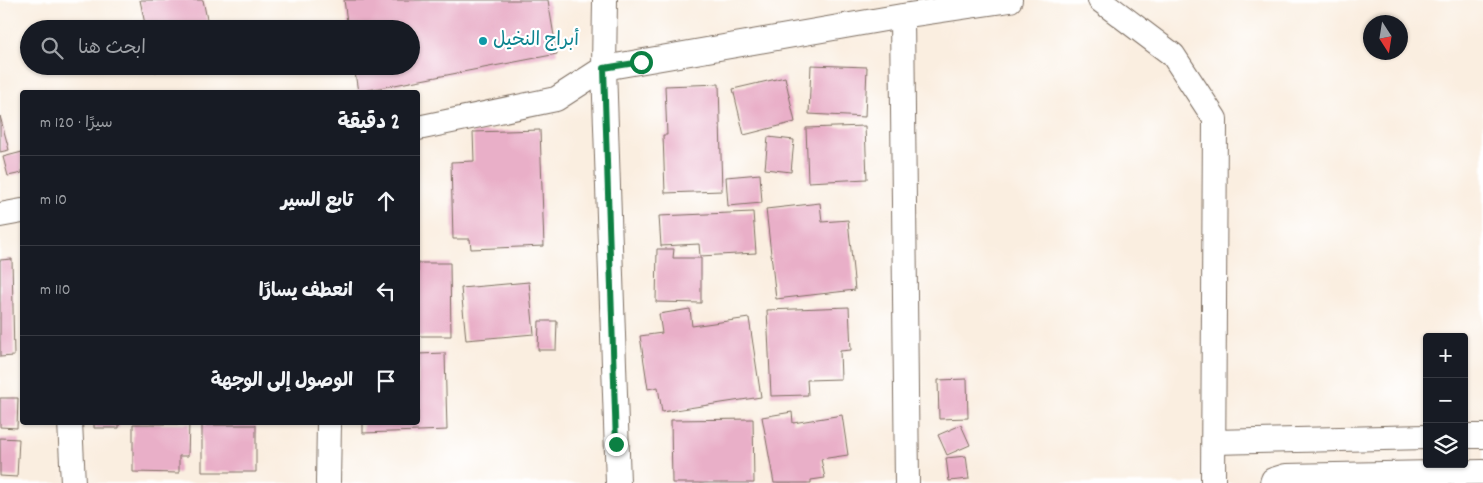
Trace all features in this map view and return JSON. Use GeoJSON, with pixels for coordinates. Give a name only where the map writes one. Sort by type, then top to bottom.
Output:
{"type":"FeatureCollection","features":[{"type":"Feature","properties":{"kind":"street"},"geometry":{"type":"LineString","coordinates":[[605,0],[604,68],[618,483]]}},
{"type":"Feature","properties":{"kind":"street"},"geometry":{"type":"LineString","coordinates":[[420,128],[556,99],[604,68],[902,16],[1010,0]]}},
{"type":"Feature","properties":{"kind":"street"},"geometry":{"type":"LineString","coordinates":[[1100,0],[1173,55],[1215,119],[1213,483]]}},
{"type":"Feature","properties":{"kind":"street"},"geometry":{"type":"LineString","coordinates":[[902,16],[907,483]]}},
{"type":"Feature","properties":{"kind":"street"},"geometry":{"type":"LineString","coordinates":[[0,215],[20,211]]}},
{"type":"Feature","properties":{"kind":"street"},"geometry":{"type":"LineString","coordinates":[[70,425],[72,483]]}},
{"type":"Feature","properties":{"kind":"street"},"geometry":{"type":"LineString","coordinates":[[328,483],[329,425]]}},
{"type":"Feature","properties":{"kind":"street"},"geometry":{"type":"LineString","coordinates":[[1468,436],[1483,436]]}},
{"type":"Feature","properties":{"kind":"street"},"geometry":{"type":"LineString","coordinates":[[1214,442],[1423,437]]}},
{"type":"Feature","properties":{"kind":"street"},"geometry":{"type":"LineString","coordinates":[[1272,483],[1273,480],[1286,476],[1380,478],[1483,472]]}},
{"type":"Feature","properties":{"kind":"building"},"geometry":{"type":"Polygon","coordinates":[[[140,0],[203,0],[207,20],[144,20],[140,0]]]}},
{"type":"Feature","properties":{"kind":"building","name":"أبراج النخيل"},"geometry":{"type":"Polygon","coordinates":[[[344,0],[548,0],[557,54],[368,90],[358,90],[355,75],[420,75],[420,20],[347,20],[344,0]]]}},
{"type":"Feature","properties":{"kind":"building"},"geometry":{"type":"Polygon","coordinates":[[[811,65],[867,67],[865,117],[809,114],[811,65]]]}},
{"type":"Feature","properties":{"kind":"building"},"geometry":{"type":"Polygon","coordinates":[[[785,77],[795,122],[744,135],[733,89],[785,77]]]}},
{"type":"Feature","properties":{"kind":"building"},"geometry":{"type":"Polygon","coordinates":[[[719,84],[722,191],[665,193],[663,135],[667,135],[665,86],[719,84]]]}},
{"type":"Feature","properties":{"kind":"building"},"geometry":{"type":"Polygon","coordinates":[[[0,116],[9,150],[0,152],[0,116]]]}},
{"type":"Feature","properties":{"kind":"building"},"geometry":{"type":"Polygon","coordinates":[[[865,126],[867,179],[808,182],[806,128],[865,126]]]}},
{"type":"Feature","properties":{"kind":"building"},"geometry":{"type":"Polygon","coordinates":[[[540,130],[544,246],[471,249],[470,239],[453,239],[451,162],[474,161],[473,132],[540,130]]]}},
{"type":"Feature","properties":{"kind":"building"},"geometry":{"type":"Polygon","coordinates":[[[768,137],[794,140],[791,172],[765,169],[768,137]]]}},
{"type":"Feature","properties":{"kind":"building"},"geometry":{"type":"Polygon","coordinates":[[[20,153],[20,173],[8,176],[3,157],[20,153]]]}},
{"type":"Feature","properties":{"kind":"building"},"geometry":{"type":"Polygon","coordinates":[[[760,174],[762,203],[728,206],[726,177],[760,174]]]}},
{"type":"Feature","properties":{"kind":"building"},"geometry":{"type":"Polygon","coordinates":[[[820,203],[822,222],[848,220],[855,290],[776,299],[766,209],[820,203]]]}},
{"type":"Feature","properties":{"kind":"building"},"geometry":{"type":"Polygon","coordinates":[[[753,212],[756,253],[700,256],[699,244],[661,246],[659,216],[753,212]]]}},
{"type":"Feature","properties":{"kind":"building"},"geometry":{"type":"Polygon","coordinates":[[[657,249],[674,249],[673,258],[701,258],[701,303],[656,302],[657,249]]]}},
{"type":"Feature","properties":{"kind":"building"},"geometry":{"type":"Polygon","coordinates":[[[12,259],[14,356],[0,357],[0,260],[12,259]]]}},
{"type":"Feature","properties":{"kind":"building"},"geometry":{"type":"Polygon","coordinates":[[[420,263],[450,263],[451,336],[420,336],[420,263]]]}},
{"type":"Feature","properties":{"kind":"building"},"geometry":{"type":"Polygon","coordinates":[[[529,282],[534,334],[466,340],[461,288],[529,282]]]}},
{"type":"Feature","properties":{"kind":"building"},"geometry":{"type":"Polygon","coordinates":[[[849,307],[851,350],[840,351],[841,379],[807,380],[808,395],[771,396],[767,310],[849,307]]]}},
{"type":"Feature","properties":{"kind":"building"},"geometry":{"type":"Polygon","coordinates":[[[690,309],[692,326],[749,318],[761,397],[662,412],[658,387],[648,389],[640,336],[662,333],[659,314],[690,309]]]}},
{"type":"Feature","properties":{"kind":"building"},"geometry":{"type":"Polygon","coordinates":[[[539,321],[557,321],[556,350],[538,350],[539,321]]]}},
{"type":"Feature","properties":{"kind":"building"},"geometry":{"type":"Polygon","coordinates":[[[445,353],[447,430],[363,433],[363,425],[420,425],[420,354],[445,353]]]}},
{"type":"Feature","properties":{"kind":"building"},"geometry":{"type":"Polygon","coordinates":[[[967,379],[968,418],[939,419],[938,380],[967,379]]]}},
{"type":"Feature","properties":{"kind":"building"},"geometry":{"type":"Polygon","coordinates":[[[0,398],[18,398],[17,428],[0,427],[0,398]]]}},
{"type":"Feature","properties":{"kind":"building"},"geometry":{"type":"Polygon","coordinates":[[[792,412],[793,423],[842,415],[848,455],[821,459],[825,478],[811,480],[811,483],[774,483],[762,417],[792,412]]]}},
{"type":"Feature","properties":{"kind":"building"},"geometry":{"type":"Polygon","coordinates":[[[753,419],[754,483],[672,483],[671,420],[753,419]]]}},
{"type":"Feature","properties":{"kind":"building"},"geometry":{"type":"Polygon","coordinates":[[[94,425],[119,425],[119,428],[94,428],[94,425]]]}},
{"type":"Feature","properties":{"kind":"building"},"geometry":{"type":"Polygon","coordinates":[[[133,425],[189,425],[188,456],[179,456],[179,473],[133,472],[133,425]]]}},
{"type":"Feature","properties":{"kind":"building"},"geometry":{"type":"Polygon","coordinates":[[[202,425],[256,425],[256,472],[202,472],[202,425]]]}},
{"type":"Feature","properties":{"kind":"building"},"geometry":{"type":"Polygon","coordinates":[[[961,425],[970,445],[947,455],[938,435],[961,425]]]}},
{"type":"Feature","properties":{"kind":"building"},"geometry":{"type":"Polygon","coordinates":[[[0,438],[19,439],[17,477],[0,476],[0,438]]]}},
{"type":"Feature","properties":{"kind":"building"},"geometry":{"type":"Polygon","coordinates":[[[966,456],[969,479],[949,481],[946,458],[966,456]]]}},
{"type":"Feature","properties":{"kind":"place","name":"أبراج النخيل"},"geometry":{"type":"Point","coordinates":[483,41]}},
{"type":"Feature","properties":{"kind":"route"},"geometry":{"type":"LineString","coordinates":[[616,444],[604,68],[641,62]]}}]}
